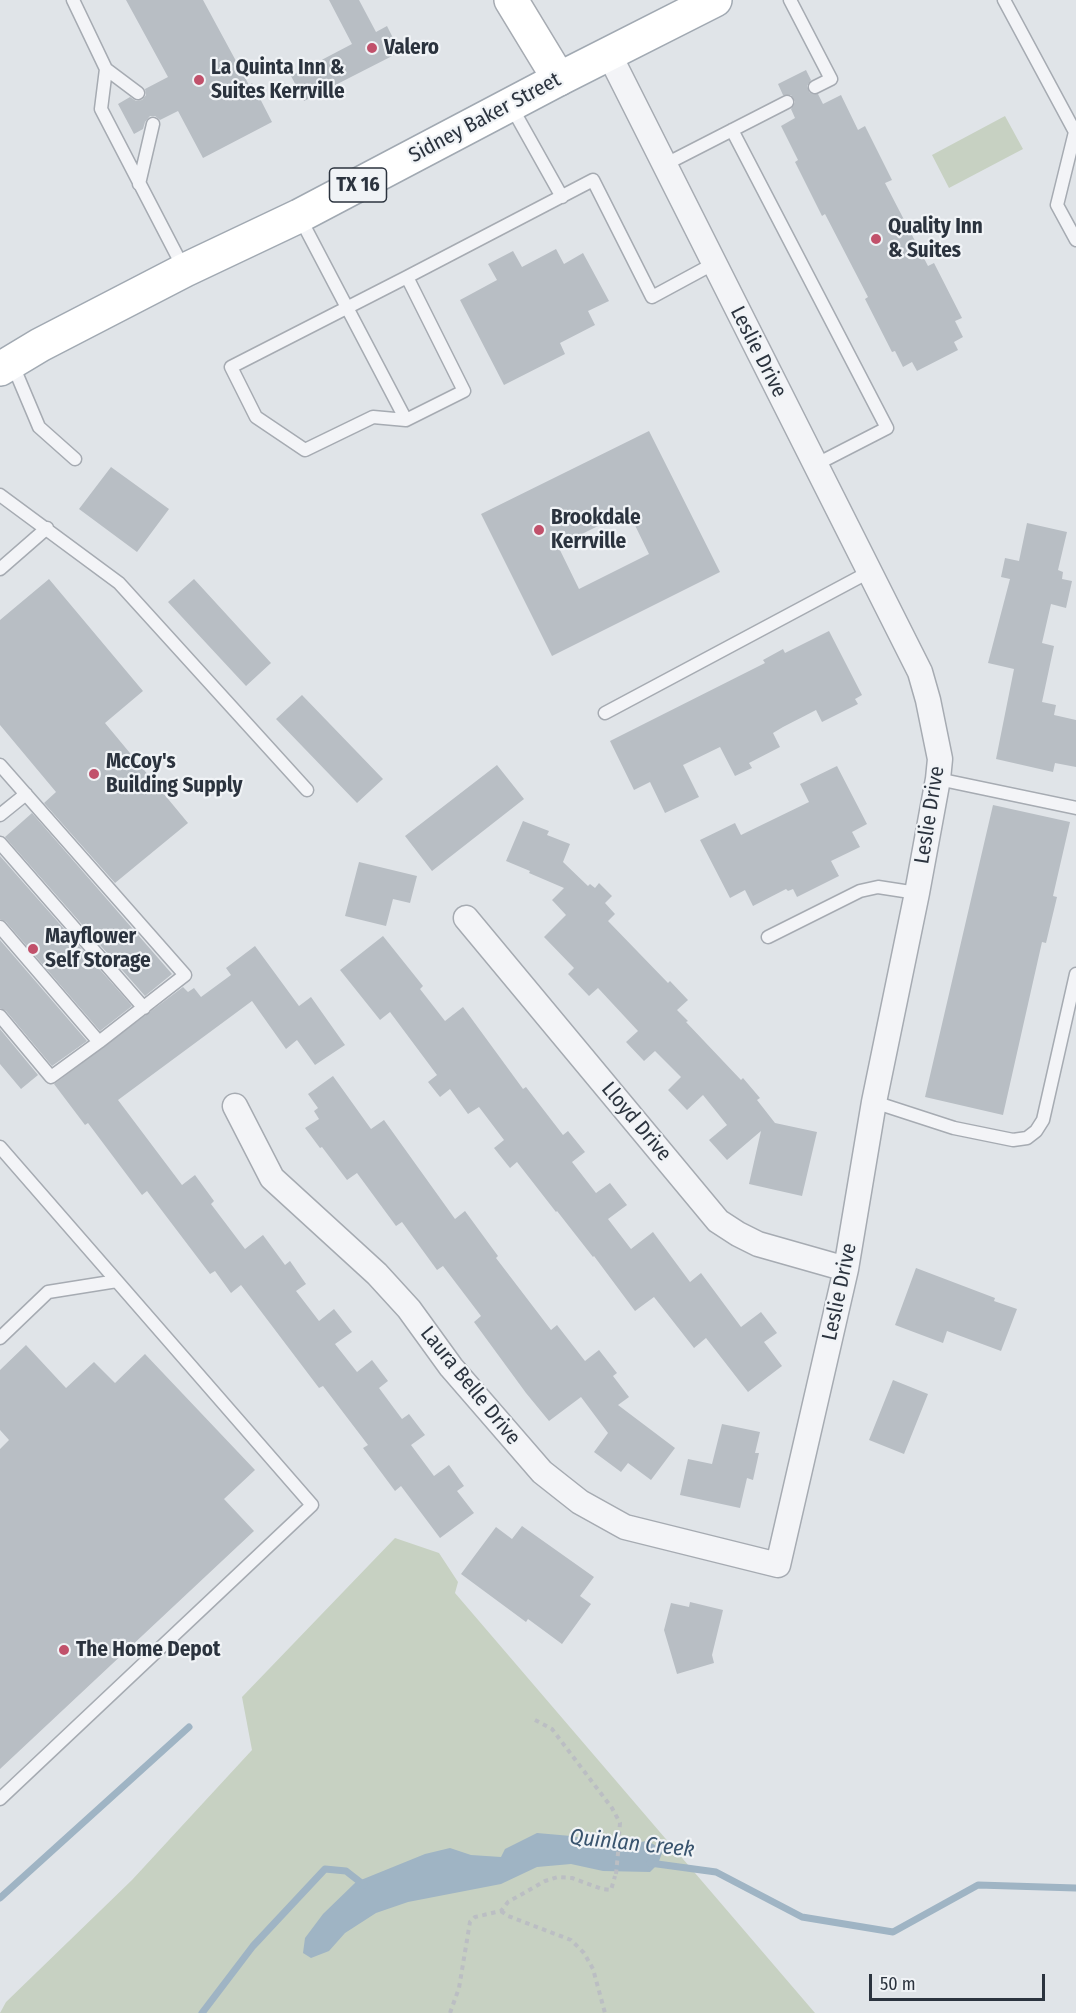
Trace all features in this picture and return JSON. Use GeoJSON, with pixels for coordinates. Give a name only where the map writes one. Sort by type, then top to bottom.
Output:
{"type":"FeatureCollection","features":[{"type":"Feature","properties":{"kind":"main road"},"geometry":{"type":"LineString","coordinates":[[511,0],[559,79]]}},
{"type":"Feature","properties":{"kind":"main road","name":"Sidney Baker Street"},"geometry":{"type":"LineString","coordinates":[[6,365],[185,270],[299,216],[715,0]]}},
{"type":"Feature","properties":{"kind":"street","name":"Leslie Drive"},"geometry":{"type":"LineString","coordinates":[[609,54],[920,672],[940,759],[917,892],[874,1102],[846,1269],[778,1564]]}},
{"type":"Feature","properties":{"kind":"street","name":"Lloyd Drive"},"geometry":{"type":"LineString","coordinates":[[466,918],[718,1221],[758,1244],[846,1269]]}},
{"type":"Feature","properties":{"kind":"street","name":"Laura Belle Drive"},"geometry":{"type":"LineString","coordinates":[[235,1106],[272,1178],[377,1274],[409,1310],[451,1366],[542,1472],[580,1503],[625,1527],[778,1564]]}},
{"type":"Feature","properties":{"kind":"lane"},"geometry":{"type":"LineString","coordinates":[[73,0],[106,69],[138,93]]}},
{"type":"Feature","properties":{"kind":"lane"},"geometry":{"type":"LineString","coordinates":[[790,0],[831,79],[815,87]]}},
{"type":"Feature","properties":{"kind":"lane"},"geometry":{"type":"LineString","coordinates":[[1004,0],[1075,132],[1057,205],[1076,240]]}},
{"type":"Feature","properties":{"kind":"lane"},"geometry":{"type":"LineString","coordinates":[[106,69],[101,109],[185,270]]}},
{"type":"Feature","properties":{"kind":"lane"},"geometry":{"type":"LineString","coordinates":[[664,165],[787,102]]}},
{"type":"Feature","properties":{"kind":"lane"},"geometry":{"type":"LineString","coordinates":[[510,105],[562,196]]}},
{"type":"Feature","properties":{"kind":"lane"},"geometry":{"type":"LineString","coordinates":[[139,184],[153,124]]}},
{"type":"Feature","properties":{"kind":"lane"},"geometry":{"type":"LineString","coordinates":[[732,130],[887,428],[815,465]]}},
{"type":"Feature","properties":{"kind":"lane"},"geometry":{"type":"LineString","coordinates":[[407,277],[464,391],[406,420],[372,417],[305,450],[256,417],[231,367],[593,180],[652,297],[713,264]]}},
{"type":"Feature","properties":{"kind":"lane"},"geometry":{"type":"LineString","coordinates":[[299,216],[406,420]]}},
{"type":"Feature","properties":{"kind":"lane"},"geometry":{"type":"LineString","coordinates":[[6,365],[39,427],[75,459]]}},
{"type":"Feature","properties":{"kind":"lane"},"geometry":{"type":"LineString","coordinates":[[0,495],[119,583],[307,790]]}},
{"type":"Feature","properties":{"kind":"lane"},"geometry":{"type":"LineString","coordinates":[[0,569],[47,528]]}},
{"type":"Feature","properties":{"kind":"lane"},"geometry":{"type":"LineString","coordinates":[[605,713],[869,572]]}},
{"type":"Feature","properties":{"kind":"lane"},"geometry":{"type":"LineString","coordinates":[[0,765],[185,975],[51,1077],[0,1016]]}},
{"type":"Feature","properties":{"kind":"lane"},"geometry":{"type":"LineString","coordinates":[[938,779],[1076,808]]}},
{"type":"Feature","properties":{"kind":"lane"},"geometry":{"type":"LineString","coordinates":[[0,815],[26,794]]}},
{"type":"Feature","properties":{"kind":"lane"},"geometry":{"type":"LineString","coordinates":[[0,843],[144,1008]]}},
{"type":"Feature","properties":{"kind":"lane"},"geometry":{"type":"LineString","coordinates":[[768,937],[860,891],[878,887],[917,892]]}},
{"type":"Feature","properties":{"kind":"lane"},"geometry":{"type":"LineString","coordinates":[[0,927],[99,1042]]}},
{"type":"Feature","properties":{"kind":"lane"},"geometry":{"type":"LineString","coordinates":[[874,1102],[954,1128],[1013,1140],[1027,1138],[1036,1131],[1043,1120],[1076,974]]}},
{"type":"Feature","properties":{"kind":"lane"},"geometry":{"type":"LineString","coordinates":[[0,1147],[312,1505],[0,1799]]}},
{"type":"Feature","properties":{"kind":"lane"},"geometry":{"type":"LineString","coordinates":[[0,1338],[48,1292],[117,1281]]}},
{"type":"Feature","properties":{"kind":"path"},"geometry":{"type":"LineString","coordinates":[[535,1720],[552,1729],[612,1808],[620,1823],[620,1835]]}},
{"type":"Feature","properties":{"kind":"path"},"geometry":{"type":"LineString","coordinates":[[450,2013],[459,1988],[470,1922],[475,1917],[501,1911],[508,1902],[545,1881],[558,1877],[572,1878],[611,1890],[616,1875],[619,1843]]}},
{"type":"Feature","properties":{"kind":"path"},"geometry":{"type":"LineString","coordinates":[[501,1911],[508,1916],[572,1940],[584,1953],[593,1969],[605,2013]]}},
{"type":"Feature","properties":{"kind":"green space"},"geometry":{"type":"Polygon","coordinates":[[[1005,116],[1023,149],[949,188],[932,155],[1005,116]]]}},
{"type":"Feature","properties":{"kind":"green space"},"geometry":{"type":"Polygon","coordinates":[[[395,1538],[439,1553],[458,1582],[455,1593],[815,2013],[0,2013],[6,2002],[132,1880],[252,1750],[242,1697],[395,1538]]]}},
{"type":"Feature","properties":{"kind":"water"},"geometry":{"type":"Polygon","coordinates":[[[537,1833],[571,1836],[617,1845],[648,1841],[663,1850],[658,1864],[650,1872],[603,1871],[571,1864],[537,1867],[501,1884],[408,1902],[376,1913],[345,1933],[329,1951],[311,1958],[303,1953],[305,1938],[323,1914],[356,1882],[425,1854],[450,1848],[471,1855],[501,1857],[505,1849],[537,1833]]]}},
{"type":"Feature","properties":{"kind":"building","name":"La Quinta Inn & Suites Kerrville"},"geometry":{"type":"Polygon","coordinates":[[[126,0],[203,0],[249,85],[252,83],[272,122],[203,158],[178,111],[160,120],[155,116],[150,116],[143,129],[134,134],[118,104],[130,97],[136,101],[142,100],[146,95],[145,89],[168,77],[126,0]]]}},
{"type":"Feature","properties":{"kind":"building","name":"Valero"},"geometry":{"type":"Polygon","coordinates":[[[329,0],[359,0],[376,32],[387,26],[400,52],[304,101],[291,76],[352,44],[329,0]]]}},
{"type":"Feature","properties":{"kind":"building","name":"Quality Inn & Suites"},"geometry":{"type":"Polygon","coordinates":[[[806,70],[811,80],[807,86],[810,93],[818,94],[823,104],[841,95],[858,130],[865,126],[892,180],[885,183],[928,266],[934,263],[962,318],[955,321],[963,337],[954,342],[958,350],[917,371],[912,362],[903,367],[895,351],[892,352],[865,299],[868,297],[825,214],[822,216],[795,162],[798,160],[781,126],[795,118],[791,109],[795,102],[791,95],[783,95],[778,84],[806,70]]]}},
{"type":"Feature","properties":{"kind":"building"},"geometry":{"type":"Polygon","coordinates":[[[556,249],[564,264],[583,253],[609,301],[588,311],[595,325],[560,343],[565,354],[504,385],[460,300],[497,280],[488,264],[513,251],[522,267],[556,249]]]}},
{"type":"Feature","properties":{"kind":"building","name":"Brookdale Kerrville"},"geometry":{"type":"Polygon","coordinates":[[[649,431],[720,572],[552,656],[481,514],[649,431]],[[628,511],[558,546],[579,589],[649,554],[628,511]]]}},
{"type":"Feature","properties":{"kind":"building"},"geometry":{"type":"Polygon","coordinates":[[[111,467],[169,509],[137,552],[79,509],[111,467]]]}},
{"type":"Feature","properties":{"kind":"building"},"geometry":{"type":"Polygon","coordinates":[[[1027,523],[1067,532],[1058,570],[1063,572],[1062,579],[1072,581],[1066,608],[1051,604],[1042,643],[1054,646],[1042,702],[1056,705],[1054,715],[1076,720],[1076,767],[1055,763],[1053,772],[996,759],[1014,669],[988,663],[1010,579],[1001,577],[1005,558],[1019,561],[1027,523]]]}},
{"type":"Feature","properties":{"kind":"building","name":"McCoy's Building Supply"},"geometry":{"type":"Polygon","coordinates":[[[49,579],[143,691],[105,723],[188,823],[115,883],[44,803],[56,792],[0,725],[0,620],[49,579]]]}},
{"type":"Feature","properties":{"kind":"building"},"geometry":{"type":"Polygon","coordinates":[[[194,579],[271,663],[246,686],[168,602],[194,579]]]}},
{"type":"Feature","properties":{"kind":"building"},"geometry":{"type":"Polygon","coordinates":[[[829,631],[862,695],[855,699],[858,704],[822,722],[816,710],[783,727],[773,733],[780,747],[749,763],[752,768],[735,776],[720,747],[683,765],[699,797],[665,813],[650,782],[634,790],[610,741],[765,663],[763,660],[783,649],[785,653],[829,631]]]}},
{"type":"Feature","properties":{"kind":"building"},"geometry":{"type":"Polygon","coordinates":[[[302,695],[383,779],[357,803],[276,719],[302,695]]]}},
{"type":"Feature","properties":{"kind":"building"},"geometry":{"type":"Polygon","coordinates":[[[497,765],[524,799],[432,871],[405,836],[497,765]]]}},
{"type":"Feature","properties":{"kind":"building"},"geometry":{"type":"Polygon","coordinates":[[[837,766],[867,824],[852,832],[860,847],[831,861],[839,876],[797,897],[793,889],[788,891],[786,889],[753,906],[745,890],[730,898],[700,840],[735,823],[741,835],[809,802],[800,784],[837,766]]]}},
{"type":"Feature","properties":{"kind":"building"},"geometry":{"type":"Polygon","coordinates":[[[993,805],[1070,822],[1053,896],[1057,897],[1046,943],[1042,942],[1003,1115],[925,1097],[993,805]]]}},
{"type":"Feature","properties":{"kind":"building"},"geometry":{"type":"Polygon","coordinates":[[[32,813],[172,974],[145,996],[5,837],[32,813]]]}},
{"type":"Feature","properties":{"kind":"building"},"geometry":{"type":"Polygon","coordinates":[[[523,821],[549,831],[547,835],[570,844],[563,862],[588,886],[590,884],[595,888],[599,883],[612,896],[605,903],[615,914],[608,921],[668,983],[670,981],[688,1000],[677,1010],[741,1080],[743,1078],[760,1098],[757,1100],[775,1123],[817,1132],[802,1196],[749,1184],[761,1131],[727,1160],[709,1140],[727,1125],[703,1095],[687,1110],[668,1090],[681,1077],[655,1051],[644,1061],[626,1042],[638,1031],[598,988],[589,996],[568,974],[574,968],[544,937],[566,915],[552,900],[564,888],[506,861],[523,821]]]}},
{"type":"Feature","properties":{"kind":"building"},"geometry":{"type":"Polygon","coordinates":[[[0,856],[132,1006],[100,1031],[6,922],[0,919],[0,856]]]}},
{"type":"Feature","properties":{"kind":"building"},"geometry":{"type":"Polygon","coordinates":[[[359,862],[417,876],[410,903],[393,899],[386,926],[345,916],[359,862]]]}},
{"type":"Feature","properties":{"kind":"building"},"geometry":{"type":"Polygon","coordinates":[[[383,936],[423,986],[420,989],[445,1021],[463,1007],[523,1089],[526,1087],[563,1135],[568,1131],[585,1152],[572,1162],[596,1193],[610,1183],[627,1205],[608,1219],[631,1249],[653,1232],[690,1282],[701,1273],[741,1327],[761,1312],[777,1333],[764,1342],[782,1366],[748,1392],[706,1338],[694,1348],[654,1297],[635,1311],[594,1256],[517,1162],[510,1168],[494,1148],[504,1140],[479,1107],[468,1114],[450,1089],[440,1097],[428,1082],[437,1075],[390,1012],[380,1020],[340,970],[383,936]]]}},
{"type":"Feature","properties":{"kind":"building"},"geometry":{"type":"Polygon","coordinates":[[[0,940],[87,1041],[52,1066],[6,1011],[0,1008],[0,940]]]}},
{"type":"Feature","properties":{"kind":"building"},"geometry":{"type":"Polygon","coordinates":[[[255,946],[299,1006],[311,997],[345,1045],[315,1065],[297,1040],[286,1049],[252,1001],[118,1100],[182,1185],[195,1175],[214,1201],[211,1204],[245,1249],[263,1235],[285,1265],[290,1261],[306,1284],[296,1291],[319,1321],[334,1309],[352,1332],[335,1344],[357,1372],[372,1360],[388,1381],[379,1388],[402,1419],[409,1414],[425,1435],[411,1445],[434,1476],[449,1465],[464,1486],[457,1491],[474,1513],[440,1538],[401,1486],[395,1491],[363,1448],[368,1445],[323,1386],[319,1388],[241,1285],[231,1293],[215,1271],[210,1274],[147,1191],[142,1195],[88,1123],[85,1125],[54,1084],[183,987],[188,992],[194,988],[201,997],[231,975],[226,968],[255,946]]]}},
{"type":"Feature","properties":{"kind":"building"},"geometry":{"type":"Polygon","coordinates":[[[0,1029],[38,1075],[21,1089],[0,1064],[0,1029]]]}},
{"type":"Feature","properties":{"kind":"building"},"geometry":{"type":"Polygon","coordinates":[[[333,1076],[371,1129],[384,1120],[455,1219],[465,1211],[498,1256],[496,1258],[551,1330],[557,1325],[585,1361],[599,1350],[617,1373],[613,1376],[629,1397],[618,1405],[675,1448],[651,1480],[628,1463],[621,1472],[594,1452],[608,1433],[581,1397],[549,1421],[474,1322],[481,1316],[443,1266],[437,1270],[402,1222],[396,1226],[357,1173],[347,1180],[322,1147],[320,1148],[305,1128],[319,1119],[314,1111],[318,1108],[308,1094],[333,1076]]]}},
{"type":"Feature","properties":{"kind":"building"},"geometry":{"type":"Polygon","coordinates":[[[916,1268],[995,1298],[994,1301],[1017,1309],[1001,1351],[947,1331],[943,1343],[895,1325],[916,1268]]]}},
{"type":"Feature","properties":{"kind":"building","name":"The Home Depot"},"geometry":{"type":"Polygon","coordinates":[[[26,1345],[66,1388],[94,1362],[115,1383],[145,1354],[255,1470],[224,1499],[254,1531],[0,1769],[0,1449],[9,1440],[0,1430],[0,1370],[26,1345]]]}},
{"type":"Feature","properties":{"kind":"building"},"geometry":{"type":"Polygon","coordinates":[[[893,1380],[928,1394],[904,1454],[869,1440],[893,1380]]]}},
{"type":"Feature","properties":{"kind":"building"},"geometry":{"type":"Polygon","coordinates":[[[722,1424],[760,1432],[755,1453],[759,1453],[753,1480],[747,1478],[740,1508],[680,1495],[688,1459],[712,1464],[722,1424]]]}},
{"type":"Feature","properties":{"kind":"building"},"geometry":{"type":"Polygon","coordinates":[[[522,1526],[594,1577],[580,1596],[591,1604],[562,1644],[528,1619],[526,1622],[461,1574],[496,1527],[512,1539],[522,1526]]]}},
{"type":"Feature","properties":{"kind":"building"},"geometry":{"type":"Polygon","coordinates":[[[690,1602],[723,1610],[712,1655],[714,1663],[677,1674],[664,1630],[671,1603],[689,1607],[690,1602]]]}},
{"type":"Feature","properties":{"kind":"waterway"},"geometry":{"type":"LineString","coordinates":[[0,1898],[189,1727]]}},
{"type":"Feature","properties":{"kind":"waterway","name":"Quinlan Creek"},"geometry":{"type":"LineString","coordinates":[[650,1863],[716,1872],[802,1917],[893,1932],[978,1885],[1076,1888]]}},
{"type":"Feature","properties":{"kind":"waterway","name":"Quinlan Creek"},"geometry":{"type":"LineString","coordinates":[[202,2013],[253,1946],[325,1869],[346,1871],[364,1885]]}},
{"type":"Feature","properties":{"kind":"place","name":"Valero"},"geometry":{"type":"Point","coordinates":[372,48]}},
{"type":"Feature","properties":{"kind":"place","name":"La Quinta Inn & Suites Kerrville"},"geometry":{"type":"Point","coordinates":[199,80]}},
{"type":"Feature","properties":{"kind":"place","name":"Quality Inn & Suites"},"geometry":{"type":"Point","coordinates":[876,239]}},
{"type":"Feature","properties":{"kind":"place","name":"Brookdale Kerrville"},"geometry":{"type":"Point","coordinates":[539,530]}},
{"type":"Feature","properties":{"kind":"place","name":"McCoy's Building Supply"},"geometry":{"type":"Point","coordinates":[94,774]}},
{"type":"Feature","properties":{"kind":"place","name":"Mayflower Self Storage"},"geometry":{"type":"Point","coordinates":[33,949]}},
{"type":"Feature","properties":{"kind":"place","name":"The Home Depot"},"geometry":{"type":"Point","coordinates":[64,1650]}}]}
